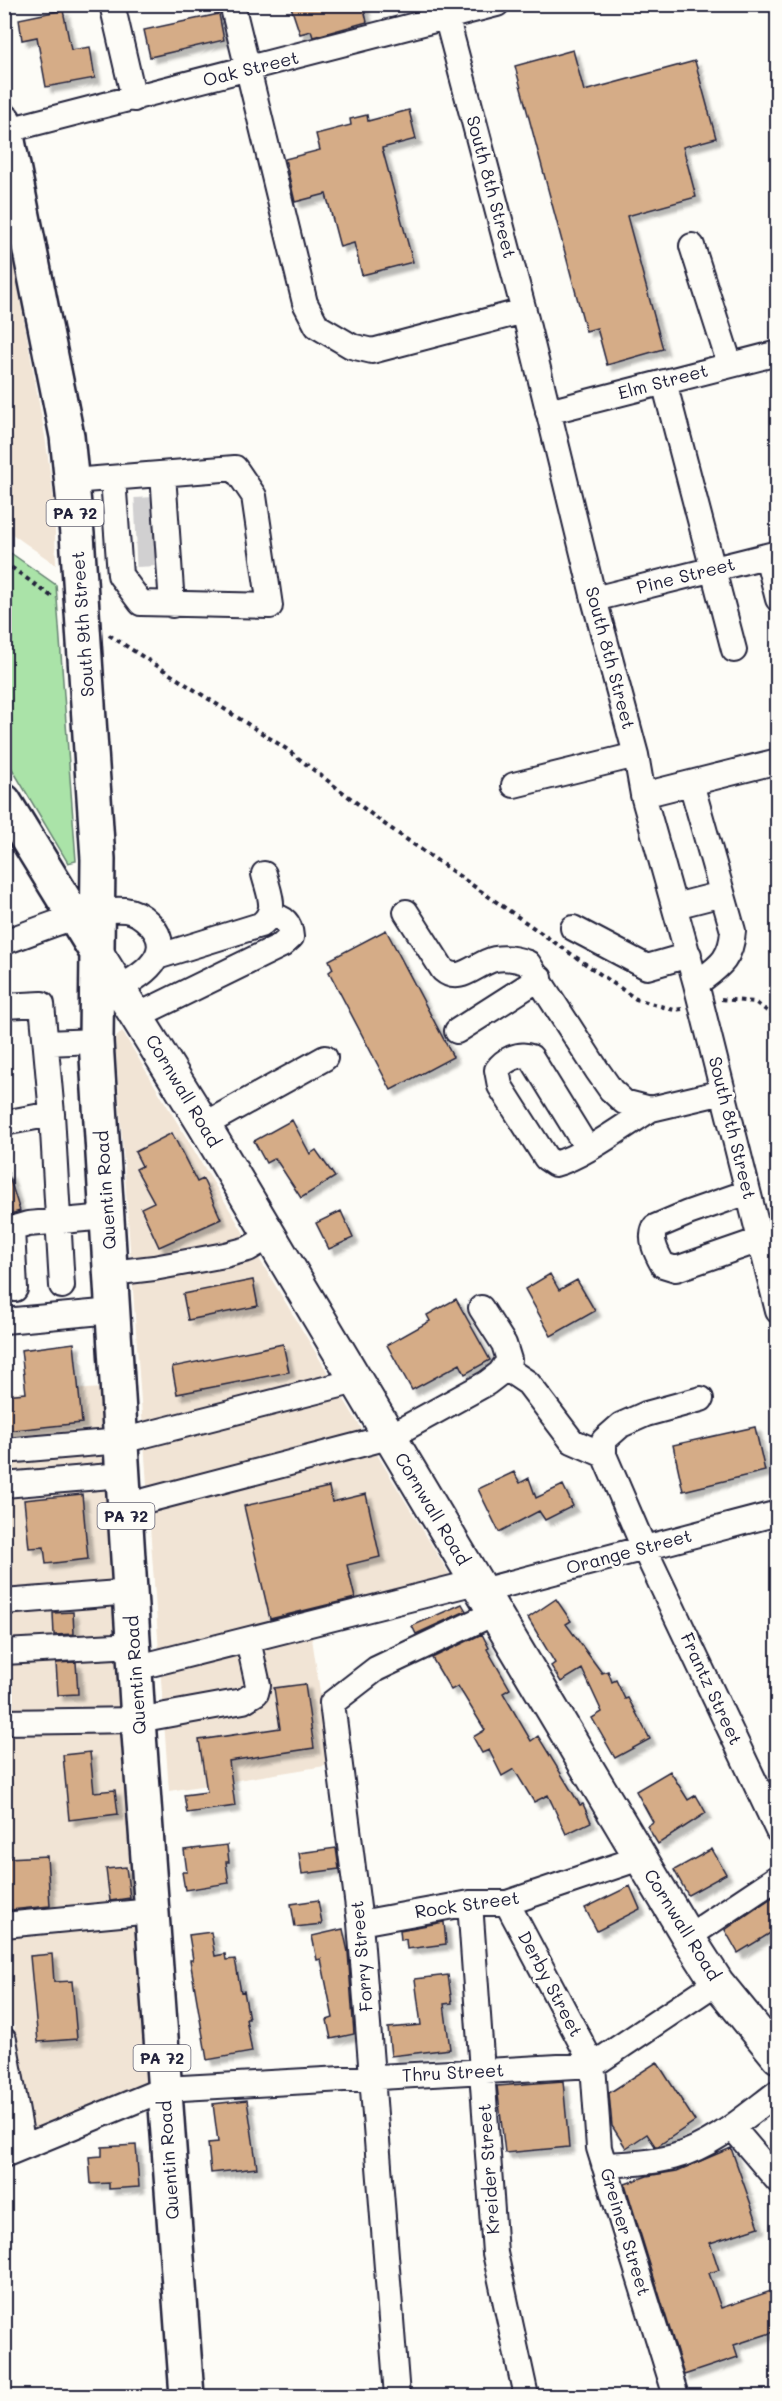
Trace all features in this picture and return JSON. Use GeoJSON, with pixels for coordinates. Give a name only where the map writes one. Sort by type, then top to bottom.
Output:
{"type":"FeatureCollection","features":[{"type":"Feature","properties":{"kind":"highway","name":"South 9th Street"},"geometry":{"type":"LineString","coordinates":[[5,128],[67,436],[72,481],[98,859],[86,915]]}},
{"type":"Feature","properties":{"kind":"highway","name":"PA 72"},"geometry":{"type":"LineString","coordinates":[[4,801],[86,915]]}},
{"type":"Feature","properties":{"kind":"highway","name":"Quentin Road"},"geometry":{"type":"LineString","coordinates":[[86,915],[108,992],[96,1041],[138,1720],[187,2397]]}},
{"type":"Feature","properties":{"kind":"main road","name":"Cornwall Road"},"geometry":{"type":"LineString","coordinates":[[108,992],[137,1016],[688,1937],[717,1982],[777,2057]]}},
{"type":"Feature","properties":{"kind":"street"},"geometry":{"type":"LineString","coordinates":[[112,4],[134,99]]}},
{"type":"Feature","properties":{"kind":"street"},"geometry":{"type":"LineString","coordinates":[[232,4],[305,303],[317,326],[351,346],[372,351],[524,311]]}},
{"type":"Feature","properties":{"kind":"street","name":"Oak Street"},"geometry":{"type":"LineString","coordinates":[[5,128],[249,70],[445,11],[497,4]]}},
{"type":"Feature","properties":{"kind":"street","name":"South 8th Street"},"geometry":{"type":"LineString","coordinates":[[445,11],[524,311],[594,599],[636,755],[643,795],[696,984],[777,1311]]}},
{"type":"Feature","properties":{"kind":"street"},"geometry":{"type":"LineString","coordinates":[[692,246],[730,365]]}},
{"type":"Feature","properties":{"kind":"street","name":"Elm Street"},"geometry":{"type":"LineString","coordinates":[[549,412],[777,353]]}},
{"type":"Feature","properties":{"kind":"street"},"geometry":{"type":"LineString","coordinates":[[664,382],[734,650]]}},
{"type":"Feature","properties":{"kind":"street"},"geometry":{"type":"LineString","coordinates":[[72,481],[235,468],[254,496],[270,606],[141,603],[142,535],[163,474]]}},
{"type":"Feature","properties":{"kind":"street"},"geometry":{"type":"LineString","coordinates":[[113,478],[142,535],[172,605]]}},
{"type":"Feature","properties":{"kind":"street"},"geometry":{"type":"LineString","coordinates":[[80,576],[142,535]]}},
{"type":"Feature","properties":{"kind":"street"},"geometry":{"type":"LineString","coordinates":[[772,555],[777,599]]}},
{"type":"Feature","properties":{"kind":"street","name":"Pine Street"},"geometry":{"type":"LineString","coordinates":[[594,599],[772,555]]}},
{"type":"Feature","properties":{"kind":"street"},"geometry":{"type":"LineString","coordinates":[[514,784],[636,755]]}},
{"type":"Feature","properties":{"kind":"street"},"geometry":{"type":"LineString","coordinates":[[643,795],[777,761]]}},
{"type":"Feature","properties":{"kind":"street"},"geometry":{"type":"LineString","coordinates":[[692,783],[733,931],[732,949],[717,967],[696,984]]}},
{"type":"Feature","properties":{"kind":"street"},"geometry":{"type":"LineString","coordinates":[[264,874],[271,916]]}},
{"type":"Feature","properties":{"kind":"street"},"geometry":{"type":"LineString","coordinates":[[675,906],[722,894]]}},
{"type":"Feature","properties":{"kind":"street"},"geometry":{"type":"LineString","coordinates":[[4,942],[86,915],[126,910],[138,914],[153,927],[159,949],[157,957],[142,974],[108,992]]}},
{"type":"Feature","properties":{"kind":"street"},"geometry":{"type":"LineString","coordinates":[[406,912],[448,975],[459,976],[481,963],[507,958],[528,963],[540,978],[611,1090],[624,1102],[651,1109]]}},
{"type":"Feature","properties":{"kind":"street"},"geometry":{"type":"LineString","coordinates":[[137,1016],[282,945],[291,937],[291,929],[280,916],[271,916],[261,925],[157,957]]}},
{"type":"Feature","properties":{"kind":"street"},"geometry":{"type":"LineString","coordinates":[[573,928],[647,967],[688,955]]}},
{"type":"Feature","properties":{"kind":"street"},"geometry":{"type":"LineString","coordinates":[[457,1030],[540,978]]}},
{"type":"Feature","properties":{"kind":"street"},"geometry":{"type":"LineString","coordinates":[[4,1006],[42,1004],[52,1114],[62,1286]]}},
{"type":"Feature","properties":{"kind":"street"},"geometry":{"type":"LineString","coordinates":[[46,1043],[96,1041]]}},
{"type":"Feature","properties":{"kind":"street"},"geometry":{"type":"LineString","coordinates":[[204,1125],[325,1058]]}},
{"type":"Feature","properties":{"kind":"street"},"geometry":{"type":"LineString","coordinates":[[587,1148],[651,1109],[723,1092]]}},
{"type":"Feature","properties":{"kind":"street"},"geometry":{"type":"LineString","coordinates":[[4,1123],[52,1114]]}},
{"type":"Feature","properties":{"kind":"street"},"geometry":{"type":"LineString","coordinates":[[748,1192],[655,1227],[654,1250],[663,1266],[676,1269],[760,1240]]}},
{"type":"Feature","properties":{"kind":"street"},"geometry":{"type":"LineString","coordinates":[[15,1289],[8,1230],[28,1224],[107,1217]]}},
{"type":"Feature","properties":{"kind":"street"},"geometry":{"type":"LineString","coordinates":[[111,1273],[145,1270],[225,1256],[248,1249],[270,1236]]}},
{"type":"Feature","properties":{"kind":"street"},"geometry":{"type":"LineString","coordinates":[[4,1485],[124,1491],[389,1437],[488,1383],[500,1373],[509,1360],[504,1344],[481,1308]]}},
{"type":"Feature","properties":{"kind":"street"},"geometry":{"type":"LineString","coordinates":[[4,1321],[113,1311]]}},
{"type":"Feature","properties":{"kind":"street"},"geometry":{"type":"LineString","coordinates":[[504,1367],[528,1383],[573,1442],[604,1455],[604,1440],[621,1425],[646,1414],[701,1399]]}},
{"type":"Feature","properties":{"kind":"street"},"geometry":{"type":"LineString","coordinates":[[4,1451],[121,1441],[356,1381]]}},
{"type":"Feature","properties":{"kind":"street","name":"Frantz Street"},"geometry":{"type":"LineString","coordinates":[[604,1455],[644,1548],[777,1831]]}},
{"type":"Feature","properties":{"kind":"street","name":"Orange Street"},"geometry":{"type":"LineString","coordinates":[[484,1595],[644,1548],[777,1513]]}},
{"type":"Feature","properties":{"kind":"street"},"geometry":{"type":"LineString","coordinates":[[4,1602],[131,1592]]}},
{"type":"Feature","properties":{"kind":"street"},"geometry":{"type":"LineString","coordinates":[[4,1652],[135,1656],[248,1640],[484,1595]]}},
{"type":"Feature","properties":{"kind":"street","name":"Forry Street"},"geometry":{"type":"LineString","coordinates":[[397,2397],[360,1923],[332,1702],[484,1595]]}},
{"type":"Feature","properties":{"kind":"street"},"geometry":{"type":"LineString","coordinates":[[4,1722],[138,1720],[251,1697],[258,1685],[248,1640]]}},
{"type":"Feature","properties":{"kind":"street","name":"Rock Street"},"geometry":{"type":"LineString","coordinates":[[360,1923],[470,1903],[507,1903],[640,1858]]}},
{"type":"Feature","properties":{"kind":"street"},"geometry":{"type":"LineString","coordinates":[[688,1937],[777,1877]]}},
{"type":"Feature","properties":{"kind":"street","name":"Kreider Street"},"geometry":{"type":"LineString","coordinates":[[470,1903],[495,2253],[526,2397]]}},
{"type":"Feature","properties":{"kind":"street","name":"Derby Street"},"geometry":{"type":"LineString","coordinates":[[507,1903],[593,2065]]}},
{"type":"Feature","properties":{"kind":"street"},"geometry":{"type":"LineString","coordinates":[[4,1925],[152,1911]]}},
{"type":"Feature","properties":{"kind":"street"},"geometry":{"type":"LineString","coordinates":[[593,2065],[717,1982]]}},
{"type":"Feature","properties":{"kind":"street"},"geometry":{"type":"LineString","coordinates":[[4,2040],[14,2151]]}},
{"type":"Feature","properties":{"kind":"street","name":"Thru Street"},"geometry":{"type":"LineString","coordinates":[[14,2151],[164,2089],[593,2065]]}},
{"type":"Feature","properties":{"kind":"street","name":"Greiner Street"},"geometry":{"type":"LineString","coordinates":[[593,2065],[599,2148],[676,2397]]}},
{"type":"Feature","properties":{"kind":"street"},"geometry":{"type":"LineString","coordinates":[[604,2164],[639,2164],[674,2157],[705,2143],[732,2127],[777,2092]]}},
{"type":"Feature","properties":{"kind":"street"},"geometry":{"type":"LineString","coordinates":[[732,2127],[777,2181]]}},
{"type":"Feature","properties":{"kind":"path"},"geometry":{"type":"LineString","coordinates":[[4,562],[82,618],[285,748],[384,823],[636,999]]}},
{"type":"Feature","properties":{"kind":"shaded area"},"geometry":{"type":"Polygon","coordinates":[[[5,215],[45,436],[54,501],[56,565],[5,529],[5,215]]]}},
{"type":"Feature","properties":{"kind":"shaded area"},"geometry":{"type":"Polygon","coordinates":[[[122,1031],[457,1587],[310,1625],[331,1765],[169,1791],[115,1039],[122,1031]]]}},
{"type":"Feature","properties":{"kind":"shaded area"},"geometry":{"type":"Polygon","coordinates":[[[105,1388],[149,2074],[145,2086],[36,2132],[27,2108],[14,2025],[5,2029],[5,1393],[105,1388]]]}},
{"type":"Feature","properties":{"kind":"green space"},"geometry":{"type":"Polygon","coordinates":[[[5,549],[56,585],[76,861],[68,863],[5,757],[5,549]]]}},
{"type":"Feature","properties":{"kind":"building"},"geometry":{"type":"Polygon","coordinates":[[[290,4],[363,4],[367,22],[313,37],[311,31],[300,34],[290,4]]]}},
{"type":"Feature","properties":{"kind":"building"},"geometry":{"type":"Polygon","coordinates":[[[63,10],[71,50],[90,47],[95,78],[46,87],[37,37],[22,40],[19,19],[63,10]]]}},
{"type":"Feature","properties":{"kind":"building"},"geometry":{"type":"Polygon","coordinates":[[[219,14],[224,40],[150,57],[144,30],[219,14]]]}},
{"type":"Feature","properties":{"kind":"building"},"geometry":{"type":"Polygon","coordinates":[[[573,50],[584,91],[695,61],[716,138],[683,147],[696,197],[627,216],[663,349],[607,365],[597,328],[586,331],[515,66],[573,50]]]}},
{"type":"Feature","properties":{"kind":"building"},"geometry":{"type":"Polygon","coordinates":[[[409,110],[416,139],[382,148],[413,262],[362,275],[354,243],[340,247],[326,194],[295,202],[285,159],[320,150],[316,134],[351,125],[350,119],[367,115],[368,121],[409,110]]]}},
{"type":"Feature","properties":{"kind":"building"},"geometry":{"type":"Polygon","coordinates":[[[386,930],[453,1057],[391,1090],[329,972],[333,969],[329,960],[386,930]]]}},
{"type":"Feature","properties":{"kind":"building"},"geometry":{"type":"Polygon","coordinates":[[[292,1120],[310,1154],[316,1150],[335,1177],[301,1198],[275,1158],[266,1163],[254,1141],[292,1120]]]}},
{"type":"Feature","properties":{"kind":"building"},"geometry":{"type":"Polygon","coordinates":[[[172,1133],[197,1182],[203,1179],[221,1219],[159,1247],[141,1208],[154,1202],[136,1169],[142,1166],[135,1152],[172,1133]]]}},
{"type":"Feature","properties":{"kind":"building"},"geometry":{"type":"Polygon","coordinates":[[[4,1173],[8,1173],[20,1211],[4,1216],[4,1173]]]}},
{"type":"Feature","properties":{"kind":"building"},"geometry":{"type":"Polygon","coordinates":[[[341,1211],[353,1238],[329,1249],[316,1223],[341,1211]]]}},
{"type":"Feature","properties":{"kind":"building"},"geometry":{"type":"Polygon","coordinates":[[[550,1274],[559,1290],[577,1280],[595,1311],[551,1336],[525,1289],[550,1274]]]}},
{"type":"Feature","properties":{"kind":"building"},"geometry":{"type":"Polygon","coordinates":[[[253,1280],[258,1306],[188,1320],[183,1294],[253,1280]]]}},
{"type":"Feature","properties":{"kind":"building"},"geometry":{"type":"Polygon","coordinates":[[[456,1299],[490,1360],[465,1374],[460,1364],[412,1390],[387,1345],[430,1321],[427,1315],[456,1299]]]}},
{"type":"Feature","properties":{"kind":"building"},"geometry":{"type":"Polygon","coordinates":[[[74,1343],[82,1423],[4,1431],[4,1395],[26,1393],[21,1350],[74,1343]]]}},
{"type":"Feature","properties":{"kind":"building"},"geometry":{"type":"Polygon","coordinates":[[[283,1344],[289,1372],[177,1394],[172,1367],[283,1344]]]}},
{"type":"Feature","properties":{"kind":"building"},"geometry":{"type":"Polygon","coordinates":[[[755,1427],[765,1471],[683,1491],[673,1445],[755,1427]]]}},
{"type":"Feature","properties":{"kind":"building"},"geometry":{"type":"Polygon","coordinates":[[[514,1472],[520,1483],[529,1478],[536,1498],[563,1485],[573,1506],[545,1520],[539,1511],[499,1532],[478,1489],[514,1472]]]}},
{"type":"Feature","properties":{"kind":"building"},"geometry":{"type":"Polygon","coordinates":[[[329,1487],[332,1502],[366,1494],[380,1557],[347,1565],[355,1598],[270,1619],[244,1506],[329,1487]]]}},
{"type":"Feature","properties":{"kind":"building"},"geometry":{"type":"Polygon","coordinates":[[[82,1494],[88,1559],[46,1564],[44,1547],[29,1548],[24,1500],[82,1494]]]}},
{"type":"Feature","properties":{"kind":"building"},"geometry":{"type":"Polygon","coordinates":[[[556,1599],[571,1621],[566,1624],[602,1673],[608,1671],[612,1682],[616,1680],[650,1739],[615,1758],[592,1718],[602,1712],[582,1669],[561,1682],[551,1666],[555,1663],[528,1618],[556,1599]]]}},
{"type":"Feature","properties":{"kind":"building"},"geometry":{"type":"Polygon","coordinates":[[[462,1604],[466,1611],[416,1634],[412,1626],[462,1604]]]}},
{"type":"Feature","properties":{"kind":"building"},"geometry":{"type":"Polygon","coordinates":[[[73,1612],[74,1634],[54,1635],[53,1613],[73,1612]]]}},
{"type":"Feature","properties":{"kind":"building"},"geometry":{"type":"Polygon","coordinates":[[[482,1634],[489,1648],[487,1649],[510,1689],[503,1693],[531,1741],[538,1736],[580,1805],[583,1804],[591,1822],[566,1834],[548,1795],[534,1802],[514,1769],[502,1776],[489,1750],[482,1753],[473,1737],[485,1730],[458,1686],[451,1690],[432,1658],[482,1634]]]}},
{"type":"Feature","properties":{"kind":"building"},"geometry":{"type":"Polygon","coordinates":[[[76,1662],[78,1694],[58,1695],[56,1663],[76,1662]]]}},
{"type":"Feature","properties":{"kind":"building"},"geometry":{"type":"Polygon","coordinates":[[[305,1684],[314,1748],[229,1761],[235,1806],[187,1813],[184,1795],[207,1792],[199,1740],[280,1728],[274,1688],[305,1684]]]}},
{"type":"Feature","properties":{"kind":"building"},"geometry":{"type":"Polygon","coordinates":[[[90,1752],[94,1792],[115,1790],[118,1814],[69,1820],[63,1755],[90,1752]]]}},
{"type":"Feature","properties":{"kind":"building"},"geometry":{"type":"Polygon","coordinates":[[[670,1771],[688,1800],[696,1795],[706,1813],[658,1844],[647,1826],[653,1822],[636,1791],[670,1771]]]}},
{"type":"Feature","properties":{"kind":"building"},"geometry":{"type":"Polygon","coordinates":[[[227,1845],[229,1862],[226,1862],[229,1883],[185,1890],[182,1872],[187,1872],[184,1850],[227,1845]]]}},
{"type":"Feature","properties":{"kind":"building"},"geometry":{"type":"Polygon","coordinates":[[[336,1848],[339,1869],[302,1874],[299,1853],[336,1848]]]}},
{"type":"Feature","properties":{"kind":"building"},"geometry":{"type":"Polygon","coordinates":[[[712,1849],[726,1874],[688,1895],[674,1870],[712,1849]]]}},
{"type":"Feature","properties":{"kind":"building"},"geometry":{"type":"Polygon","coordinates":[[[47,1856],[50,1906],[10,1910],[7,1858],[47,1856]]]}},
{"type":"Feature","properties":{"kind":"building"},"geometry":{"type":"Polygon","coordinates":[[[126,1867],[130,1898],[110,1901],[106,1869],[126,1867]]]}},
{"type":"Feature","properties":{"kind":"building"},"geometry":{"type":"Polygon","coordinates":[[[630,1886],[640,1909],[597,1931],[585,1908],[630,1886]]]}},
{"type":"Feature","properties":{"kind":"building"},"geometry":{"type":"Polygon","coordinates":[[[777,1894],[777,1929],[738,1953],[725,1930],[777,1894]]]}},
{"type":"Feature","properties":{"kind":"building"},"geometry":{"type":"Polygon","coordinates":[[[318,1900],[322,1924],[295,1927],[291,1904],[318,1900]]]}},
{"type":"Feature","properties":{"kind":"building"},"geometry":{"type":"Polygon","coordinates":[[[444,1922],[446,1944],[407,1949],[406,1939],[401,1940],[400,1930],[444,1922]]]}},
{"type":"Feature","properties":{"kind":"building"},"geometry":{"type":"Polygon","coordinates":[[[343,1929],[348,1952],[354,2034],[331,2039],[327,2020],[333,2018],[321,1959],[317,1960],[312,1936],[343,1929]]]}},
{"type":"Feature","properties":{"kind":"building"},"geometry":{"type":"Polygon","coordinates":[[[211,1932],[215,1956],[225,1954],[226,1960],[235,1959],[241,1992],[244,1991],[252,2052],[207,2060],[190,1960],[193,1960],[189,1935],[211,1932]]]}},
{"type":"Feature","properties":{"kind":"building"},"geometry":{"type":"Polygon","coordinates":[[[52,1954],[54,1982],[72,1981],[77,2039],[38,2042],[30,1956],[52,1954]]]}},
{"type":"Feature","properties":{"kind":"building"},"geometry":{"type":"Polygon","coordinates":[[[448,1975],[452,2003],[444,2004],[450,2049],[391,2056],[388,2028],[421,2025],[415,1979],[448,1975]]]}},
{"type":"Feature","properties":{"kind":"building"},"geometry":{"type":"Polygon","coordinates":[[[657,2062],[695,2121],[658,2146],[655,2146],[647,2134],[626,2148],[612,2126],[609,2093],[657,2062]]]}},
{"type":"Feature","properties":{"kind":"building"},"geometry":{"type":"Polygon","coordinates":[[[563,2081],[569,2147],[505,2153],[497,2086],[563,2081]]]}},
{"type":"Feature","properties":{"kind":"building"},"geometry":{"type":"Polygon","coordinates":[[[247,2100],[257,2168],[211,2173],[208,2143],[218,2142],[213,2104],[247,2100]]]}},
{"type":"Feature","properties":{"kind":"building"},"geometry":{"type":"Polygon","coordinates":[[[136,2145],[139,2187],[109,2189],[109,2183],[91,2184],[89,2157],[102,2156],[102,2147],[136,2145]]]}},
{"type":"Feature","properties":{"kind":"building"},"geometry":{"type":"Polygon","coordinates":[[[731,2148],[759,2227],[710,2243],[719,2270],[709,2273],[721,2308],[777,2289],[777,2331],[734,2345],[738,2357],[684,2375],[625,2184],[647,2176],[677,2171],[731,2148]]]}},
{"type":"Feature","properties":{"kind":"tunnel"},"geometry":{"type":"LineString","coordinates":[[135,510],[155,509]]}},
{"type":"Feature","properties":{"kind":"tunnel"},"geometry":{"type":"LineString","coordinates":[[136,531],[156,530]]}},
{"type":"Feature","properties":{"kind":"tunnel"},"geometry":{"type":"LineString","coordinates":[[136,555],[157,554]]}}]}
